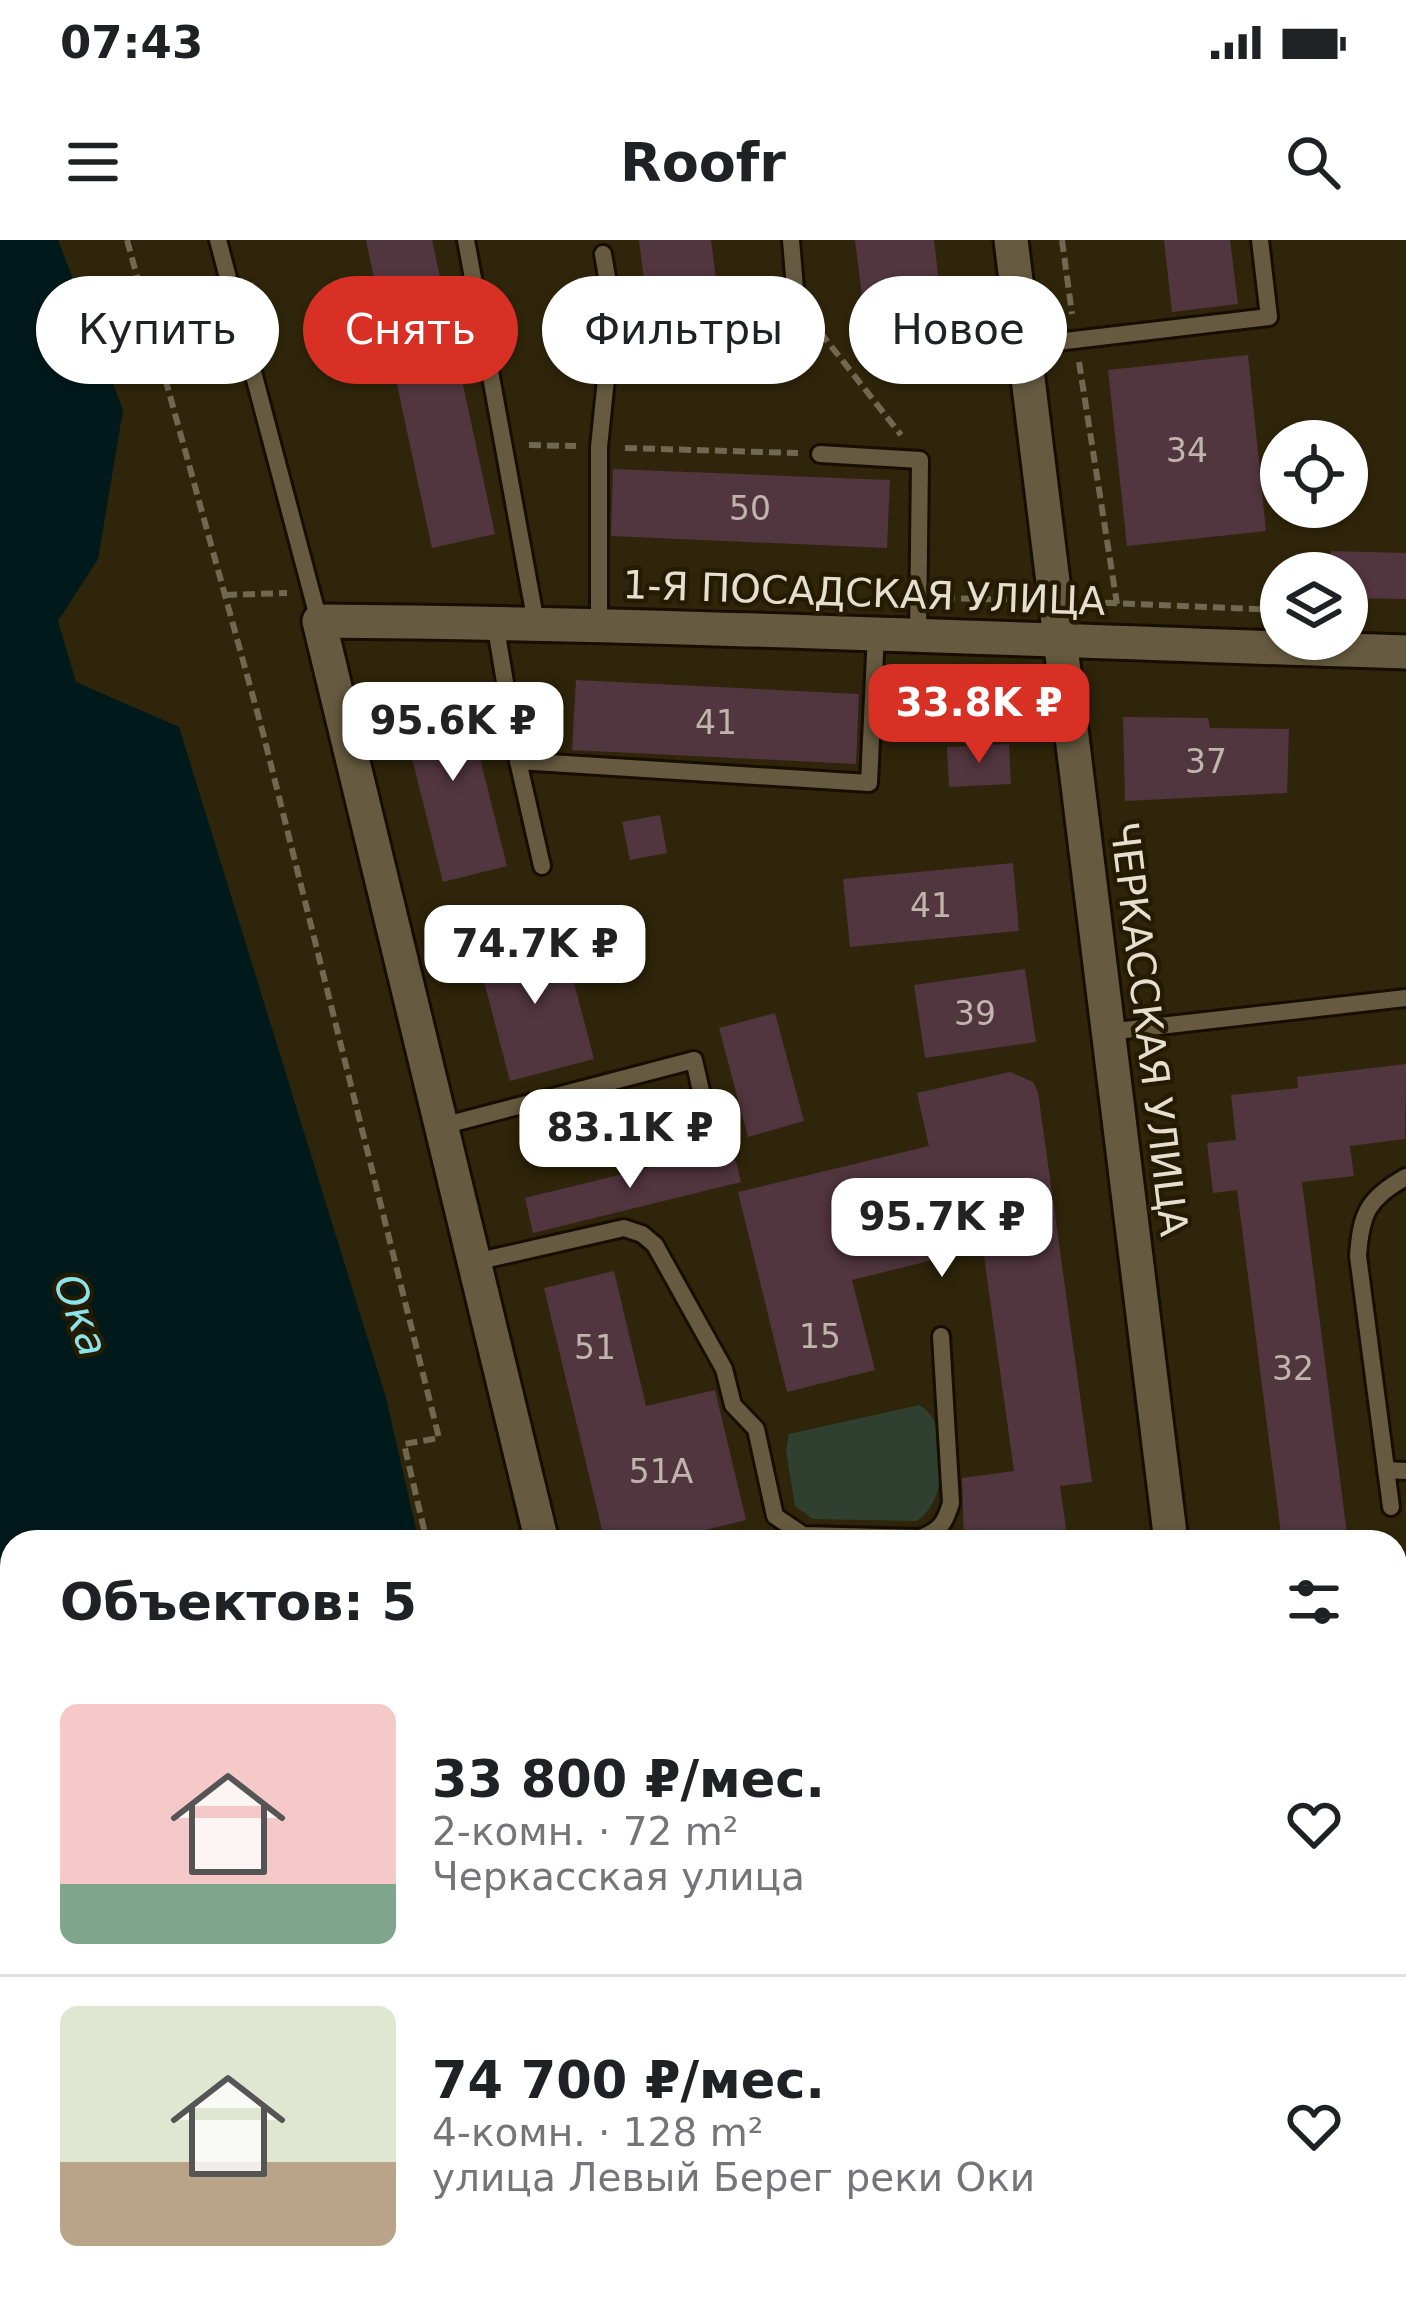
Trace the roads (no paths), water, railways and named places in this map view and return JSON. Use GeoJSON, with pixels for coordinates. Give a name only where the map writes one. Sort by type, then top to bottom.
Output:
{"type":"FeatureCollection","features":[{"type":"Feature","properties":{"kind":"street","name":"ЧЕРКАССКАЯ УЛИЦА"},"geometry":{"type":"LineString","coordinates":[[1011,240],[1015,276]]}},
{"type":"Feature","properties":{"kind":"street","name":"ЧЕРКАССКАЯ УЛИЦА"},"geometry":{"type":"LineString","coordinates":[[1027,384],[1170,1530]]}},
{"type":"Feature","properties":{"kind":"street","name":"1-Я ПОСАДСКАЯ УЛИЦА"},"geometry":{"type":"LineString","coordinates":[[317,607],[495,622],[1406,652]]}},
{"type":"Feature","properties":{"kind":"street"},"geometry":{"type":"LineString","coordinates":[[317,607],[539,1530]]}},
{"type":"Feature","properties":{"kind":"lane"},"geometry":{"type":"LineString","coordinates":[[218,240],[317,607]]}},
{"type":"Feature","properties":{"kind":"lane"},"geometry":{"type":"LineString","coordinates":[[466,240],[536,623]]}},
{"type":"Feature","properties":{"kind":"lane"},"geometry":{"type":"LineString","coordinates":[[791,240],[794,276]]}},
{"type":"Feature","properties":{"kind":"lane"},"geometry":{"type":"LineString","coordinates":[[1067,342],[1269,317],[1260,240]]}},
{"type":"Feature","properties":{"kind":"lane"},"geometry":{"type":"LineString","coordinates":[[599,626],[599,447],[614,311],[604,254]]}},
{"type":"Feature","properties":{"kind":"lane"},"geometry":{"type":"LineString","coordinates":[[820,454],[920,460],[918,635]]}},
{"type":"Feature","properties":{"kind":"lane"},"geometry":{"type":"LineString","coordinates":[[495,622],[542,866]]}},
{"type":"Feature","properties":{"kind":"lane"},"geometry":{"type":"LineString","coordinates":[[518,760],[869,783],[876,632]]}},
{"type":"Feature","properties":{"kind":"lane"},"geometry":{"type":"LineString","coordinates":[[1106,1032],[1406,998]]}},
{"type":"Feature","properties":{"kind":"lane"},"geometry":{"type":"LineString","coordinates":[[442,1126],[694,1060],[711,1135]]}},
{"type":"Feature","properties":{"kind":"lane"},"geometry":{"type":"LineString","coordinates":[[1391,1507],[1359,1238],[1374,1197],[1406,1177]]}},
{"type":"Feature","properties":{"kind":"lane"},"geometry":{"type":"LineString","coordinates":[[475,1262],[624,1228],[642,1234],[655,1245],[724,1369],[733,1405],[756,1429],[776,1516],[797,1530]]}},
{"type":"Feature","properties":{"kind":"lane"},"geometry":{"type":"LineString","coordinates":[[938,1530],[951,1503],[940,1336]]}},
{"type":"Feature","properties":{"kind":"lane"},"geometry":{"type":"LineString","coordinates":[[1386,1470],[1406,1471]]}},
{"type":"Feature","properties":{"kind":"water","name":"Ока"},"geometry":{"type":"Polygon","coordinates":[[[0,240],[58,240],[72,276],[36,276],[36,384],[113,384],[123,410],[98,559],[58,621],[76,682],[179,727],[386,1398],[416,1530],[0,1530],[0,240]]]}}]}
